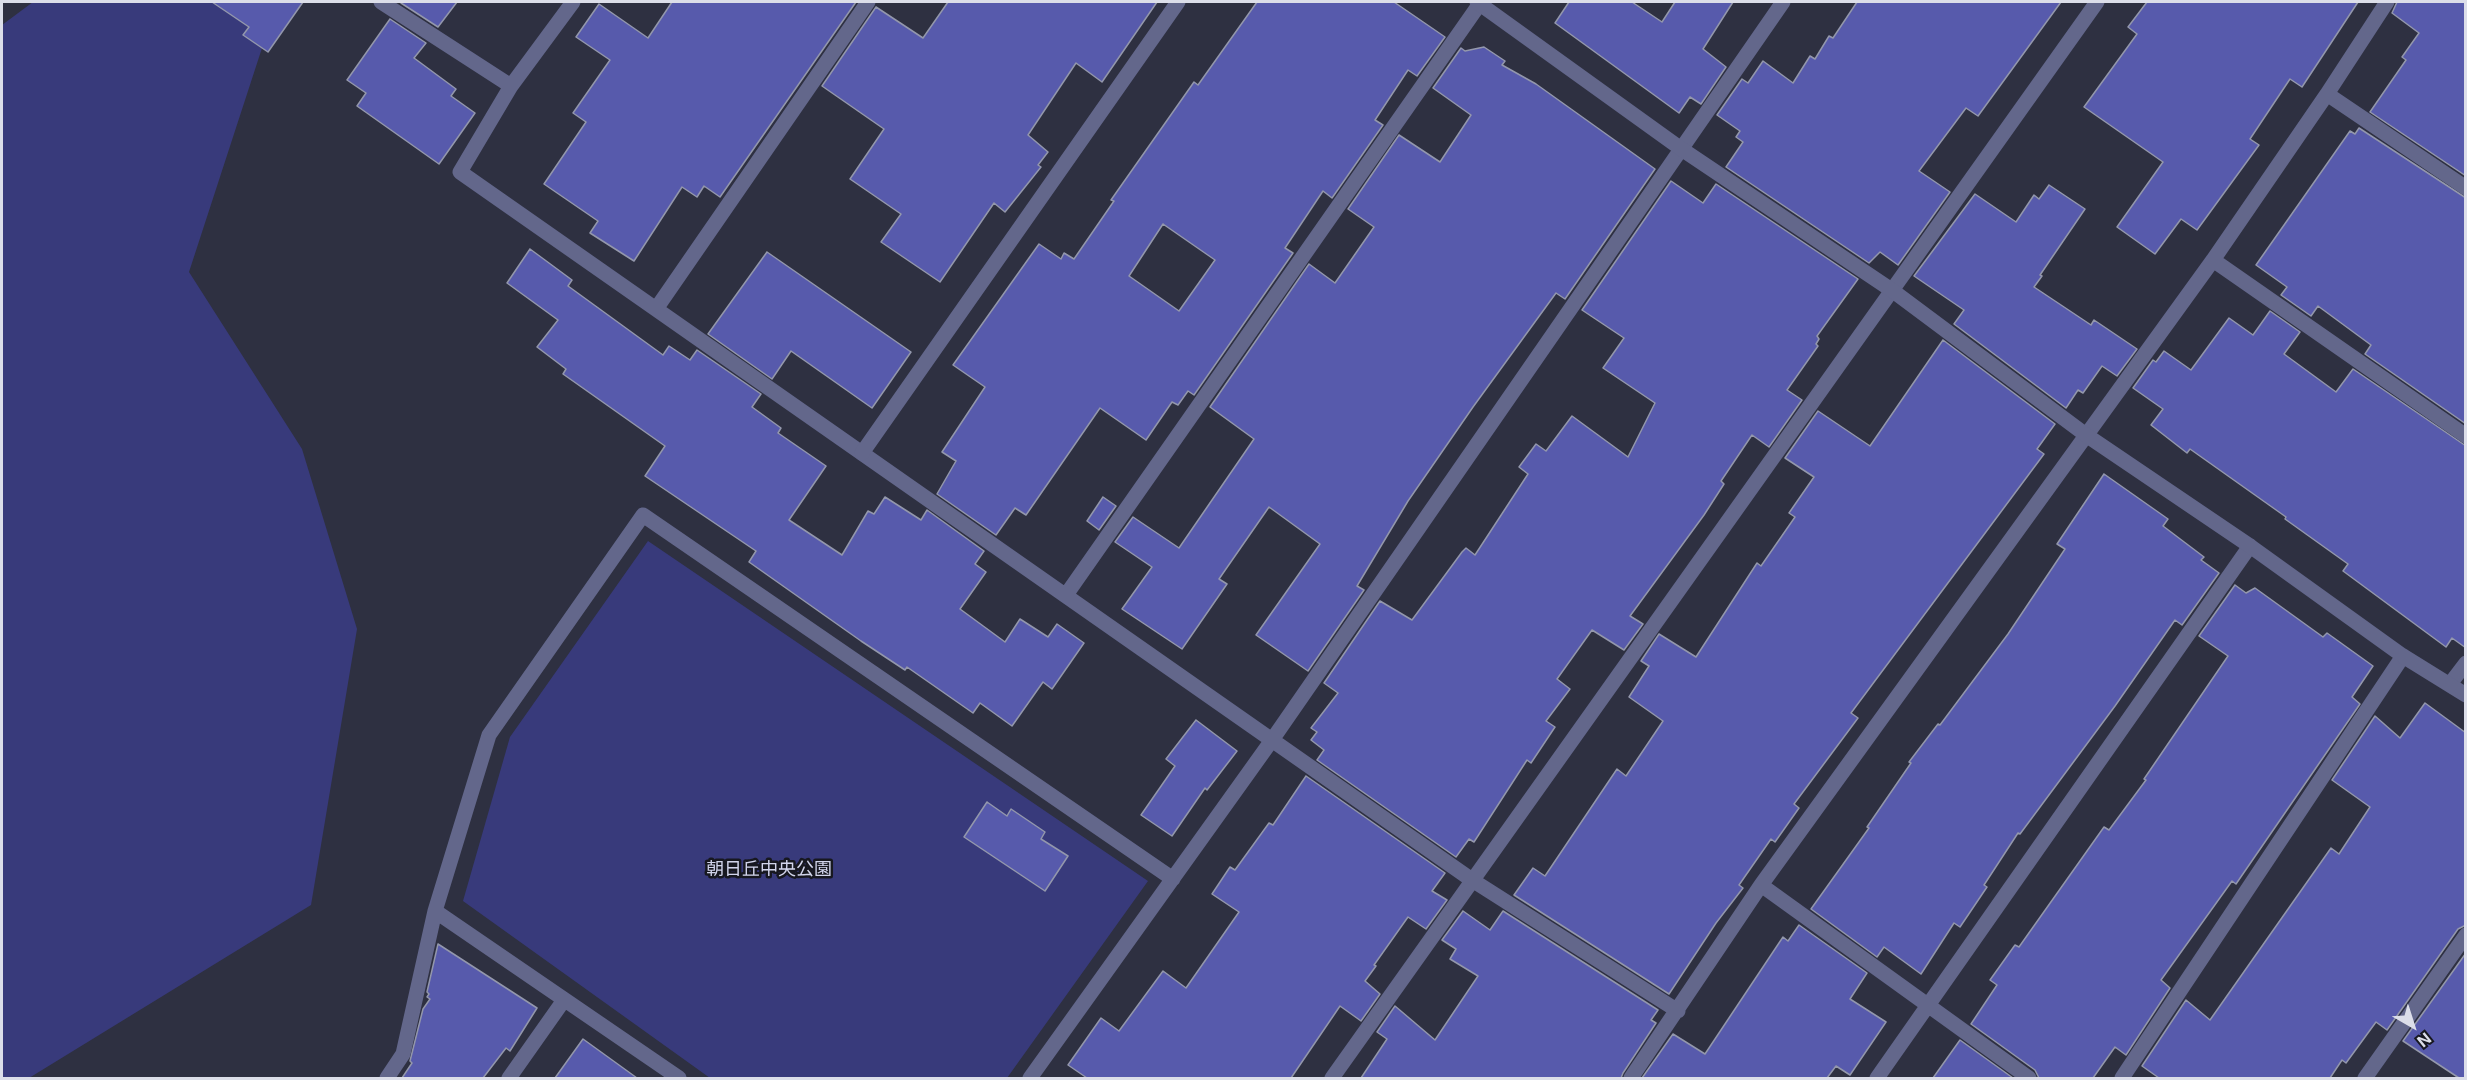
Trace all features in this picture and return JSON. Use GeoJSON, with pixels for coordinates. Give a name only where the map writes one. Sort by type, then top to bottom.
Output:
{"type":"FeatureCollection","features":[{"type":"Feature","properties":{"kind":"street"},"geometry":{"type":"LineString","coordinates":[[381,2],[511,86]]}},
{"type":"Feature","properties":{"kind":"street"},"geometry":{"type":"LineString","coordinates":[[573,2],[511,86],[460,172],[1472,880],[1678,1011]]}},
{"type":"Feature","properties":{"kind":"street"},"geometry":{"type":"LineString","coordinates":[[656,309],[868,2]]}},
{"type":"Feature","properties":{"kind":"street"},"geometry":{"type":"LineString","coordinates":[[862,453],[1178,2]]}},
{"type":"Feature","properties":{"kind":"street"},"geometry":{"type":"LineString","coordinates":[[1066,595],[1479,2],[1680,148],[1893,291],[2086,435],[2250,546],[2403,656],[2466,695]]}},
{"type":"Feature","properties":{"kind":"street"},"geometry":{"type":"LineString","coordinates":[[1030,1078],[1272,740],[1783,2]]}},
{"type":"Feature","properties":{"kind":"street"},"geometry":{"type":"LineString","coordinates":[[1332,1078],[2097,2]]}},
{"type":"Feature","properties":{"kind":"street"},"geometry":{"type":"LineString","coordinates":[[1631,1078],[1761,885],[2212,260],[2328,94],[2387,2]]}},
{"type":"Feature","properties":{"kind":"street"},"geometry":{"type":"LineString","coordinates":[[2328,94],[2466,188]]}},
{"type":"Feature","properties":{"kind":"street"},"geometry":{"type":"LineString","coordinates":[[2212,260],[2466,436]]}},
{"type":"Feature","properties":{"kind":"street"},"geometry":{"type":"LineString","coordinates":[[387,1078],[403,1054],[435,911],[489,735],[643,514],[1173,879]]}},
{"type":"Feature","properties":{"kind":"street"},"geometry":{"type":"LineString","coordinates":[[1877,1078],[2250,546]]}},
{"type":"Feature","properties":{"kind":"street"},"geometry":{"type":"LineString","coordinates":[[2122,1078],[2403,656]]}},
{"type":"Feature","properties":{"kind":"street"},"geometry":{"type":"LineString","coordinates":[[2450,684],[2466,663]]}},
{"type":"Feature","properties":{"kind":"street"},"geometry":{"type":"LineString","coordinates":[[1761,885],[2029,1078]]}},
{"type":"Feature","properties":{"kind":"street"},"geometry":{"type":"LineString","coordinates":[[435,911],[679,1078]]}},
{"type":"Feature","properties":{"kind":"street"},"geometry":{"type":"LineString","coordinates":[[2365,1078],[2466,935]]}},
{"type":"Feature","properties":{"kind":"street"},"geometry":{"type":"LineString","coordinates":[[509,1078],[564,1000]]}},
{"type":"Feature","properties":{"kind":"green space"},"geometry":{"type":"Polygon","coordinates":[[[33,2],[238,2],[262,48],[189,272],[302,449],[357,629],[311,905],[29,1078],[2,1078],[2,25],[33,2]]]}},
{"type":"Feature","properties":{"kind":"green space","name":"朝日丘中央公園"},"geometry":{"type":"Polygon","coordinates":[[[648,541],[1148,881],[1007,1078],[710,1078],[463,901],[510,737],[648,541]]]}},
{"type":"Feature","properties":{"kind":"building"},"geometry":{"type":"Polygon","coordinates":[[[212,2],[303,2],[268,52],[243,35],[249,27],[212,2]]]}},
{"type":"Feature","properties":{"kind":"building"},"geometry":{"type":"Polygon","coordinates":[[[402,2],[457,2],[438,27],[402,2]]]}},
{"type":"Feature","properties":{"kind":"building"},"geometry":{"type":"Polygon","coordinates":[[[672,2],[856,2],[720,197],[704,186],[697,197],[682,187],[634,261],[590,233],[598,221],[544,184],[586,122],[573,113],[610,60],[576,37],[599,4],[648,38],[672,2]]]}},
{"type":"Feature","properties":{"kind":"building"},"geometry":{"type":"Polygon","coordinates":[[[948,2],[1157,2],[1102,82],[1076,63],[1028,135],[1048,152],[1038,165],[1041,167],[1005,212],[994,203],[940,282],[881,242],[901,214],[850,179],[884,129],[822,86],[876,7],[923,38],[948,2]]]}},
{"type":"Feature","properties":{"kind":"building"},"geometry":{"type":"Polygon","coordinates":[[[1257,2],[1394,2],[1445,37],[1417,76],[1408,70],[1375,120],[1383,125],[1332,198],[1323,191],[1285,248],[1293,253],[1194,395],[1188,391],[1178,405],[1172,402],[1146,440],[1100,408],[1026,515],[1015,508],[996,535],[937,494],[956,461],[942,452],[985,387],[953,365],[1039,244],[1061,259],[1064,253],[1074,259],[1114,201],[1111,200],[1194,82],[1198,85],[1257,2]],[[1163,224],[1129,276],[1179,311],[1215,260],[1163,224]]]}},
{"type":"Feature","properties":{"kind":"building"},"geometry":{"type":"Polygon","coordinates":[[[1569,2],[1632,2],[1662,22],[1675,2],[1733,2],[1703,49],[1726,67],[1701,104],[1690,97],[1679,113],[1555,23],[1569,2]]]}},
{"type":"Feature","properties":{"kind":"building"},"geometry":{"type":"Polygon","coordinates":[[[1857,2],[2061,2],[1978,116],[1966,108],[1919,171],[1950,192],[1898,265],[1880,252],[1869,263],[1726,167],[1743,142],[1736,137],[1740,131],[1717,115],[1742,79],[1748,83],[1763,61],[1793,83],[1810,56],[1815,59],[1829,36],[1833,38],[1857,2]]]}},
{"type":"Feature","properties":{"kind":"building"},"geometry":{"type":"Polygon","coordinates":[[[2147,2],[2358,2],[2302,87],[2290,79],[2250,139],[2259,145],[2197,230],[2181,219],[2155,254],[2117,227],[2163,162],[2084,107],[2137,34],[2128,27],[2147,2]]]}},
{"type":"Feature","properties":{"kind":"building"},"geometry":{"type":"Polygon","coordinates":[[[2397,2],[2466,2],[2466,176],[2370,112],[2406,60],[2402,57],[2419,33],[2392,13],[2397,2]]]}},
{"type":"Feature","properties":{"kind":"building"},"geometry":{"type":"Polygon","coordinates":[[[390,19],[426,43],[414,58],[456,89],[451,96],[475,113],[439,164],[357,106],[366,93],[347,80],[390,19]]]}},
{"type":"Feature","properties":{"kind":"building"},"geometry":{"type":"Polygon","coordinates":[[[1484,47],[1505,61],[1502,65],[1536,84],[1655,169],[1565,299],[1556,293],[1408,501],[1357,586],[1364,590],[1308,671],[1256,635],[1320,544],[1269,507],[1219,579],[1227,584],[1182,649],[1122,609],[1152,567],[1115,542],[1133,517],[1179,548],[1254,439],[1210,407],[1309,264],[1335,283],[1374,227],[1348,209],[1399,135],[1440,162],[1471,115],[1433,88],[1461,48],[1465,51],[1484,47]]]}},
{"type":"Feature","properties":{"kind":"building"},"geometry":{"type":"Polygon","coordinates":[[[2359,128],[2466,198],[2466,424],[2365,354],[2371,345],[2318,306],[2311,316],[2281,295],[2287,287],[2256,265],[2350,131],[2355,134],[2359,128]]]}},
{"type":"Feature","properties":{"kind":"building"},"geometry":{"type":"Polygon","coordinates":[[[1671,181],[1703,203],[1716,184],[1858,279],[1817,336],[1818,346],[1787,390],[1802,400],[1769,447],[1752,435],[1721,481],[1724,484],[1704,515],[1630,616],[1643,624],[1624,650],[1592,630],[1557,679],[1570,689],[1546,721],[1555,727],[1531,763],[1527,760],[1474,842],[1469,839],[1456,857],[1317,760],[1324,750],[1311,740],[1317,732],[1311,728],[1338,693],[1324,683],[1380,601],[1412,620],[1462,552],[1466,548],[1475,555],[1528,474],[1519,467],[1536,444],[1546,451],[1572,416],[1628,457],[1655,403],[1603,368],[1624,338],[1582,310],[1671,181]]]}},
{"type":"Feature","properties":{"kind":"building"},"geometry":{"type":"Polygon","coordinates":[[[2049,185],[2085,209],[2034,287],[2091,325],[2094,320],[2137,349],[2117,376],[2102,366],[2083,393],[2078,390],[2066,408],[1954,324],[1964,310],[1914,276],[1975,194],[2016,222],[2034,195],[2039,199],[2049,185]]]}},
{"type":"Feature","properties":{"kind":"building"},"geometry":{"type":"Polygon","coordinates":[[[530,249],[572,280],[568,286],[663,355],[669,346],[690,360],[697,350],[761,394],[752,407],[781,428],[778,433],[826,466],[789,520],[842,555],[868,511],[874,514],[885,497],[921,520],[927,510],[984,551],[975,564],[986,572],[960,609],[1005,642],[1020,619],[1048,637],[1057,624],[1084,643],[1052,689],[1043,682],[1012,726],[980,703],[973,713],[907,667],[905,670],[861,641],[749,562],[756,551],[645,476],[665,446],[563,374],[566,369],[537,347],[558,320],[507,283],[530,249]]]}},
{"type":"Feature","properties":{"kind":"building"},"geometry":{"type":"Polygon","coordinates":[[[767,252],[911,352],[872,408],[791,351],[772,379],[708,334],[767,252]]]}},
{"type":"Feature","properties":{"kind":"building"},"geometry":{"type":"Polygon","coordinates":[[[2270,311],[2300,332],[2284,354],[2336,392],[2353,369],[2466,446],[2466,648],[2452,638],[2446,647],[2343,571],[2348,564],[2285,519],[2286,517],[2190,449],[2187,453],[2151,425],[2163,409],[2133,388],[2153,360],[2156,362],[2164,351],[2191,370],[2229,318],[2253,335],[2270,311]]]}},
{"type":"Feature","properties":{"kind":"building"},"geometry":{"type":"Polygon","coordinates":[[[1943,340],[2055,424],[2037,449],[2044,454],[1851,713],[1858,718],[1794,804],[1799,808],[1775,842],[1771,839],[1739,885],[1743,888],[1716,923],[1669,994],[1514,895],[1533,868],[1545,876],[1617,769],[1626,776],[1663,721],[1629,697],[1649,666],[1641,661],[1659,634],[1696,657],[1757,563],[1761,566],[1795,517],[1789,513],[1814,477],[1785,458],[1818,411],[1870,446],[1943,340]]]}},
{"type":"Feature","properties":{"kind":"building"},"geometry":{"type":"Polygon","coordinates":[[[2104,474],[2168,519],[2163,526],[2204,557],[2201,560],[2219,573],[2182,625],[2175,620],[2115,706],[2020,834],[2018,833],[1984,885],[1987,887],[1960,927],[1954,923],[1921,974],[1884,947],[1877,957],[1811,909],[1869,828],[1867,827],[1911,763],[1909,762],[1938,724],[1940,725],[2008,634],[2065,549],[2057,544],[2104,474]]]}},
{"type":"Feature","properties":{"kind":"building"},"geometry":{"type":"Polygon","coordinates":[[[1103,497],[1116,506],[1099,530],[1087,521],[1103,497]]]}},
{"type":"Feature","properties":{"kind":"building"},"geometry":{"type":"Polygon","coordinates":[[[2235,585],[2246,593],[2255,588],[2323,637],[2327,633],[2373,666],[2352,697],[2360,704],[2236,884],[2232,881],[2161,980],[2170,988],[2126,1055],[2115,1047],[2093,1078],[2039,1078],[2035,1070],[1971,1024],[1997,985],[1990,980],[2015,945],[2019,947],[2104,827],[2109,830],[2146,780],[2144,779],[2228,656],[2199,636],[2235,585]]]}},
{"type":"Feature","properties":{"kind":"building"},"geometry":{"type":"Polygon","coordinates":[[[2425,703],[2466,733],[2466,925],[2458,929],[2387,1030],[2376,1022],[2346,1063],[2342,1060],[2330,1078],[2159,1078],[2142,1066],[2186,1000],[2210,1020],[2331,848],[2339,854],[2370,807],[2332,780],[2375,716],[2400,738],[2425,703]]]}},
{"type":"Feature","properties":{"kind":"building"},"geometry":{"type":"Polygon","coordinates":[[[1196,720],[1237,751],[1207,790],[1205,788],[1172,836],[1141,815],[1175,766],[1166,759],[1196,720]]]}},
{"type":"Feature","properties":{"kind":"building"},"geometry":{"type":"Polygon","coordinates":[[[1306,776],[1445,873],[1432,891],[1447,900],[1426,929],[1408,917],[1374,965],[1376,966],[1365,981],[1380,994],[1361,1021],[1340,1006],[1291,1078],[1087,1078],[1068,1065],[1101,1018],[1119,1031],[1163,971],[1186,988],[1239,912],[1212,894],[1230,867],[1235,870],[1269,823],[1273,825],[1306,776]]]}},
{"type":"Feature","properties":{"kind":"building"},"geometry":{"type":"Polygon","coordinates":[[[987,802],[1007,816],[1011,809],[1045,832],[1041,839],[1068,856],[1045,891],[964,837],[987,802]]]}},
{"type":"Feature","properties":{"kind":"building"},"geometry":{"type":"Polygon","coordinates":[[[1463,911],[1490,930],[1503,911],[1658,1010],[1651,1020],[1656,1023],[1621,1078],[1361,1078],[1387,1039],[1377,1032],[1395,1006],[1435,1040],[1478,976],[1450,959],[1456,949],[1442,940],[1463,911]]]}},
{"type":"Feature","properties":{"kind":"building"},"geometry":{"type":"Polygon","coordinates":[[[1799,925],[1867,973],[1850,999],[1886,1022],[1850,1075],[1836,1066],[1827,1078],[1642,1078],[1673,1034],[1705,1054],[1783,937],[1788,941],[1799,925]]]}},
{"type":"Feature","properties":{"kind":"building"},"geometry":{"type":"Polygon","coordinates":[[[438,944],[537,1008],[510,1051],[506,1048],[483,1078],[402,1078],[412,1063],[410,1061],[423,1009],[430,999],[427,997],[429,994],[427,992],[438,944]]]}},
{"type":"Feature","properties":{"kind":"building"},"geometry":{"type":"Polygon","coordinates":[[[2466,953],[2466,1078],[2459,1078],[2403,1041],[2466,953]]]}},
{"type":"Feature","properties":{"kind":"building"},"geometry":{"type":"Polygon","coordinates":[[[583,1039],[637,1078],[555,1078],[583,1039]]]}},
{"type":"Feature","properties":{"kind":"building"},"geometry":{"type":"Polygon","coordinates":[[[1960,1040],[2013,1078],[1933,1078],[1960,1040]]]}}]}
